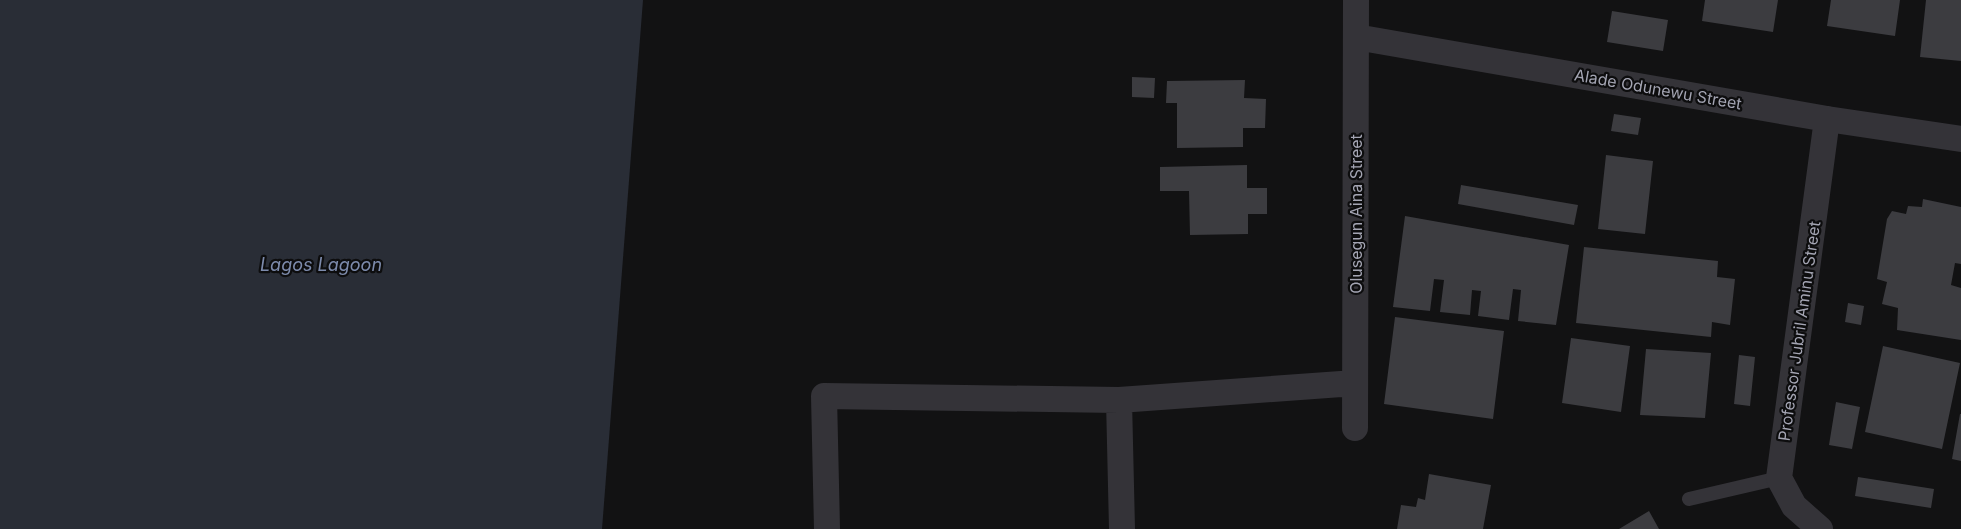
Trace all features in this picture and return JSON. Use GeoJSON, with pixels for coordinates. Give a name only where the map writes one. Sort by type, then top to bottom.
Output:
{"type":"FeatureCollection","features":[{"type":"Feature","properties":{"kind":"street","name":"Olusegun Aina Street"},"geometry":{"type":"LineString","coordinates":[[1355,428],[1356,0]]}},
{"type":"Feature","properties":{"kind":"street","name":"Alade Odunewu Street"},"geometry":{"type":"LineString","coordinates":[[1356,37],[1827,119],[1961,139]]}},
{"type":"Feature","properties":{"kind":"street","name":"Professor Jubril Aminu Street"},"geometry":{"type":"LineString","coordinates":[[1779,478],[1827,119]]}},
{"type":"Feature","properties":{"kind":"street"},"geometry":{"type":"LineString","coordinates":[[826,529],[824,396],[1119,400],[1355,383]]}},
{"type":"Feature","properties":{"kind":"street"},"geometry":{"type":"LineString","coordinates":[[1119,400],[1122,529]]}},
{"type":"Feature","properties":{"kind":"street"},"geometry":{"type":"LineString","coordinates":[[1779,478],[1794,506],[1820,529]]}},
{"type":"Feature","properties":{"kind":"lane"},"geometry":{"type":"LineString","coordinates":[[1689,499],[1779,478]]}},
{"type":"Feature","properties":{"kind":"water","name":"Lagos Lagoon"},"geometry":{"type":"Polygon","coordinates":[[[0,0],[643,0],[602,529],[0,529],[0,0]]]}},
{"type":"Feature","properties":{"kind":"building"},"geometry":{"type":"Polygon","coordinates":[[[1705,0],[1778,0],[1773,32],[1702,21],[1705,0]]]}},
{"type":"Feature","properties":{"kind":"building"},"geometry":{"type":"Polygon","coordinates":[[[1831,0],[1900,0],[1895,36],[1827,26],[1831,0]]]}},
{"type":"Feature","properties":{"kind":"building"},"geometry":{"type":"Polygon","coordinates":[[[1926,0],[1961,0],[1961,61],[1920,57],[1926,0]]]}},
{"type":"Feature","properties":{"kind":"building"},"geometry":{"type":"Polygon","coordinates":[[[1612,11],[1668,20],[1663,51],[1607,42],[1612,11]]]}},
{"type":"Feature","properties":{"kind":"building"},"geometry":{"type":"Polygon","coordinates":[[[1132,77],[1155,78],[1154,98],[1132,97],[1132,77]]]}},
{"type":"Feature","properties":{"kind":"building"},"geometry":{"type":"Polygon","coordinates":[[[1245,80],[1244,98],[1266,99],[1265,128],[1243,128],[1243,147],[1177,148],[1177,103],[1166,103],[1167,81],[1245,80]]]}},
{"type":"Feature","properties":{"kind":"building"},"geometry":{"type":"Polygon","coordinates":[[[1614,114],[1641,118],[1638,135],[1611,131],[1614,114]]]}},
{"type":"Feature","properties":{"kind":"building"},"geometry":{"type":"Polygon","coordinates":[[[1606,155],[1653,161],[1645,234],[1598,229],[1606,155]]]}},
{"type":"Feature","properties":{"kind":"building"},"geometry":{"type":"Polygon","coordinates":[[[1247,165],[1247,188],[1267,188],[1267,214],[1248,214],[1248,234],[1190,235],[1189,191],[1160,191],[1160,167],[1247,165]]]}},
{"type":"Feature","properties":{"kind":"building"},"geometry":{"type":"Polygon","coordinates":[[[1461,185],[1578,205],[1574,225],[1458,204],[1461,185]]]}},
{"type":"Feature","properties":{"kind":"building"},"geometry":{"type":"Polygon","coordinates":[[[1923,199],[1961,207],[1961,264],[1955,263],[1951,285],[1961,288],[1961,340],[1897,330],[1898,308],[1882,304],[1887,282],[1877,279],[1887,219],[1892,211],[1906,214],[1908,206],[1922,207],[1923,199]]]}},
{"type":"Feature","properties":{"kind":"building"},"geometry":{"type":"Polygon","coordinates":[[[1405,216],[1569,245],[1556,325],[1518,321],[1521,290],[1513,289],[1509,320],[1478,316],[1481,291],[1472,290],[1470,315],[1440,312],[1444,280],[1434,279],[1430,311],[1393,307],[1405,216]]]}},
{"type":"Feature","properties":{"kind":"building"},"geometry":{"type":"Polygon","coordinates":[[[1584,247],[1718,261],[1717,277],[1735,279],[1730,325],[1712,322],[1711,337],[1576,323],[1584,247]]]}},
{"type":"Feature","properties":{"kind":"building"},"geometry":{"type":"Polygon","coordinates":[[[1848,303],[1864,306],[1861,325],[1845,322],[1848,303]]]}},
{"type":"Feature","properties":{"kind":"building"},"geometry":{"type":"Polygon","coordinates":[[[1395,317],[1504,331],[1493,419],[1384,404],[1395,317]]]}},
{"type":"Feature","properties":{"kind":"building"},"geometry":{"type":"Polygon","coordinates":[[[1571,338],[1630,346],[1621,412],[1562,403],[1571,338]]]}},
{"type":"Feature","properties":{"kind":"building"},"geometry":{"type":"Polygon","coordinates":[[[1883,346],[1960,363],[1942,449],[1865,432],[1883,346]]]}},
{"type":"Feature","properties":{"kind":"building"},"geometry":{"type":"Polygon","coordinates":[[[1646,349],[1711,353],[1705,418],[1640,415],[1646,349]]]}},
{"type":"Feature","properties":{"kind":"building"},"geometry":{"type":"Polygon","coordinates":[[[1739,355],[1755,357],[1750,406],[1734,404],[1739,355]]]}},
{"type":"Feature","properties":{"kind":"building"},"geometry":{"type":"Polygon","coordinates":[[[1836,402],[1860,407],[1852,449],[1829,445],[1836,402]]]}},
{"type":"Feature","properties":{"kind":"building"},"geometry":{"type":"Polygon","coordinates":[[[1961,414],[1961,461],[1952,459],[1961,414]]]}},
{"type":"Feature","properties":{"kind":"building"},"geometry":{"type":"Polygon","coordinates":[[[1429,474],[1491,485],[1483,529],[1397,529],[1401,505],[1416,507],[1418,498],[1425,500],[1429,474]]]}},
{"type":"Feature","properties":{"kind":"building"},"geometry":{"type":"Polygon","coordinates":[[[1858,477],[1934,489],[1931,508],[1855,496],[1858,477]]]}},
{"type":"Feature","properties":{"kind":"building"},"geometry":{"type":"Polygon","coordinates":[[[1649,511],[1659,529],[1619,529],[1649,511]]]}}]}
